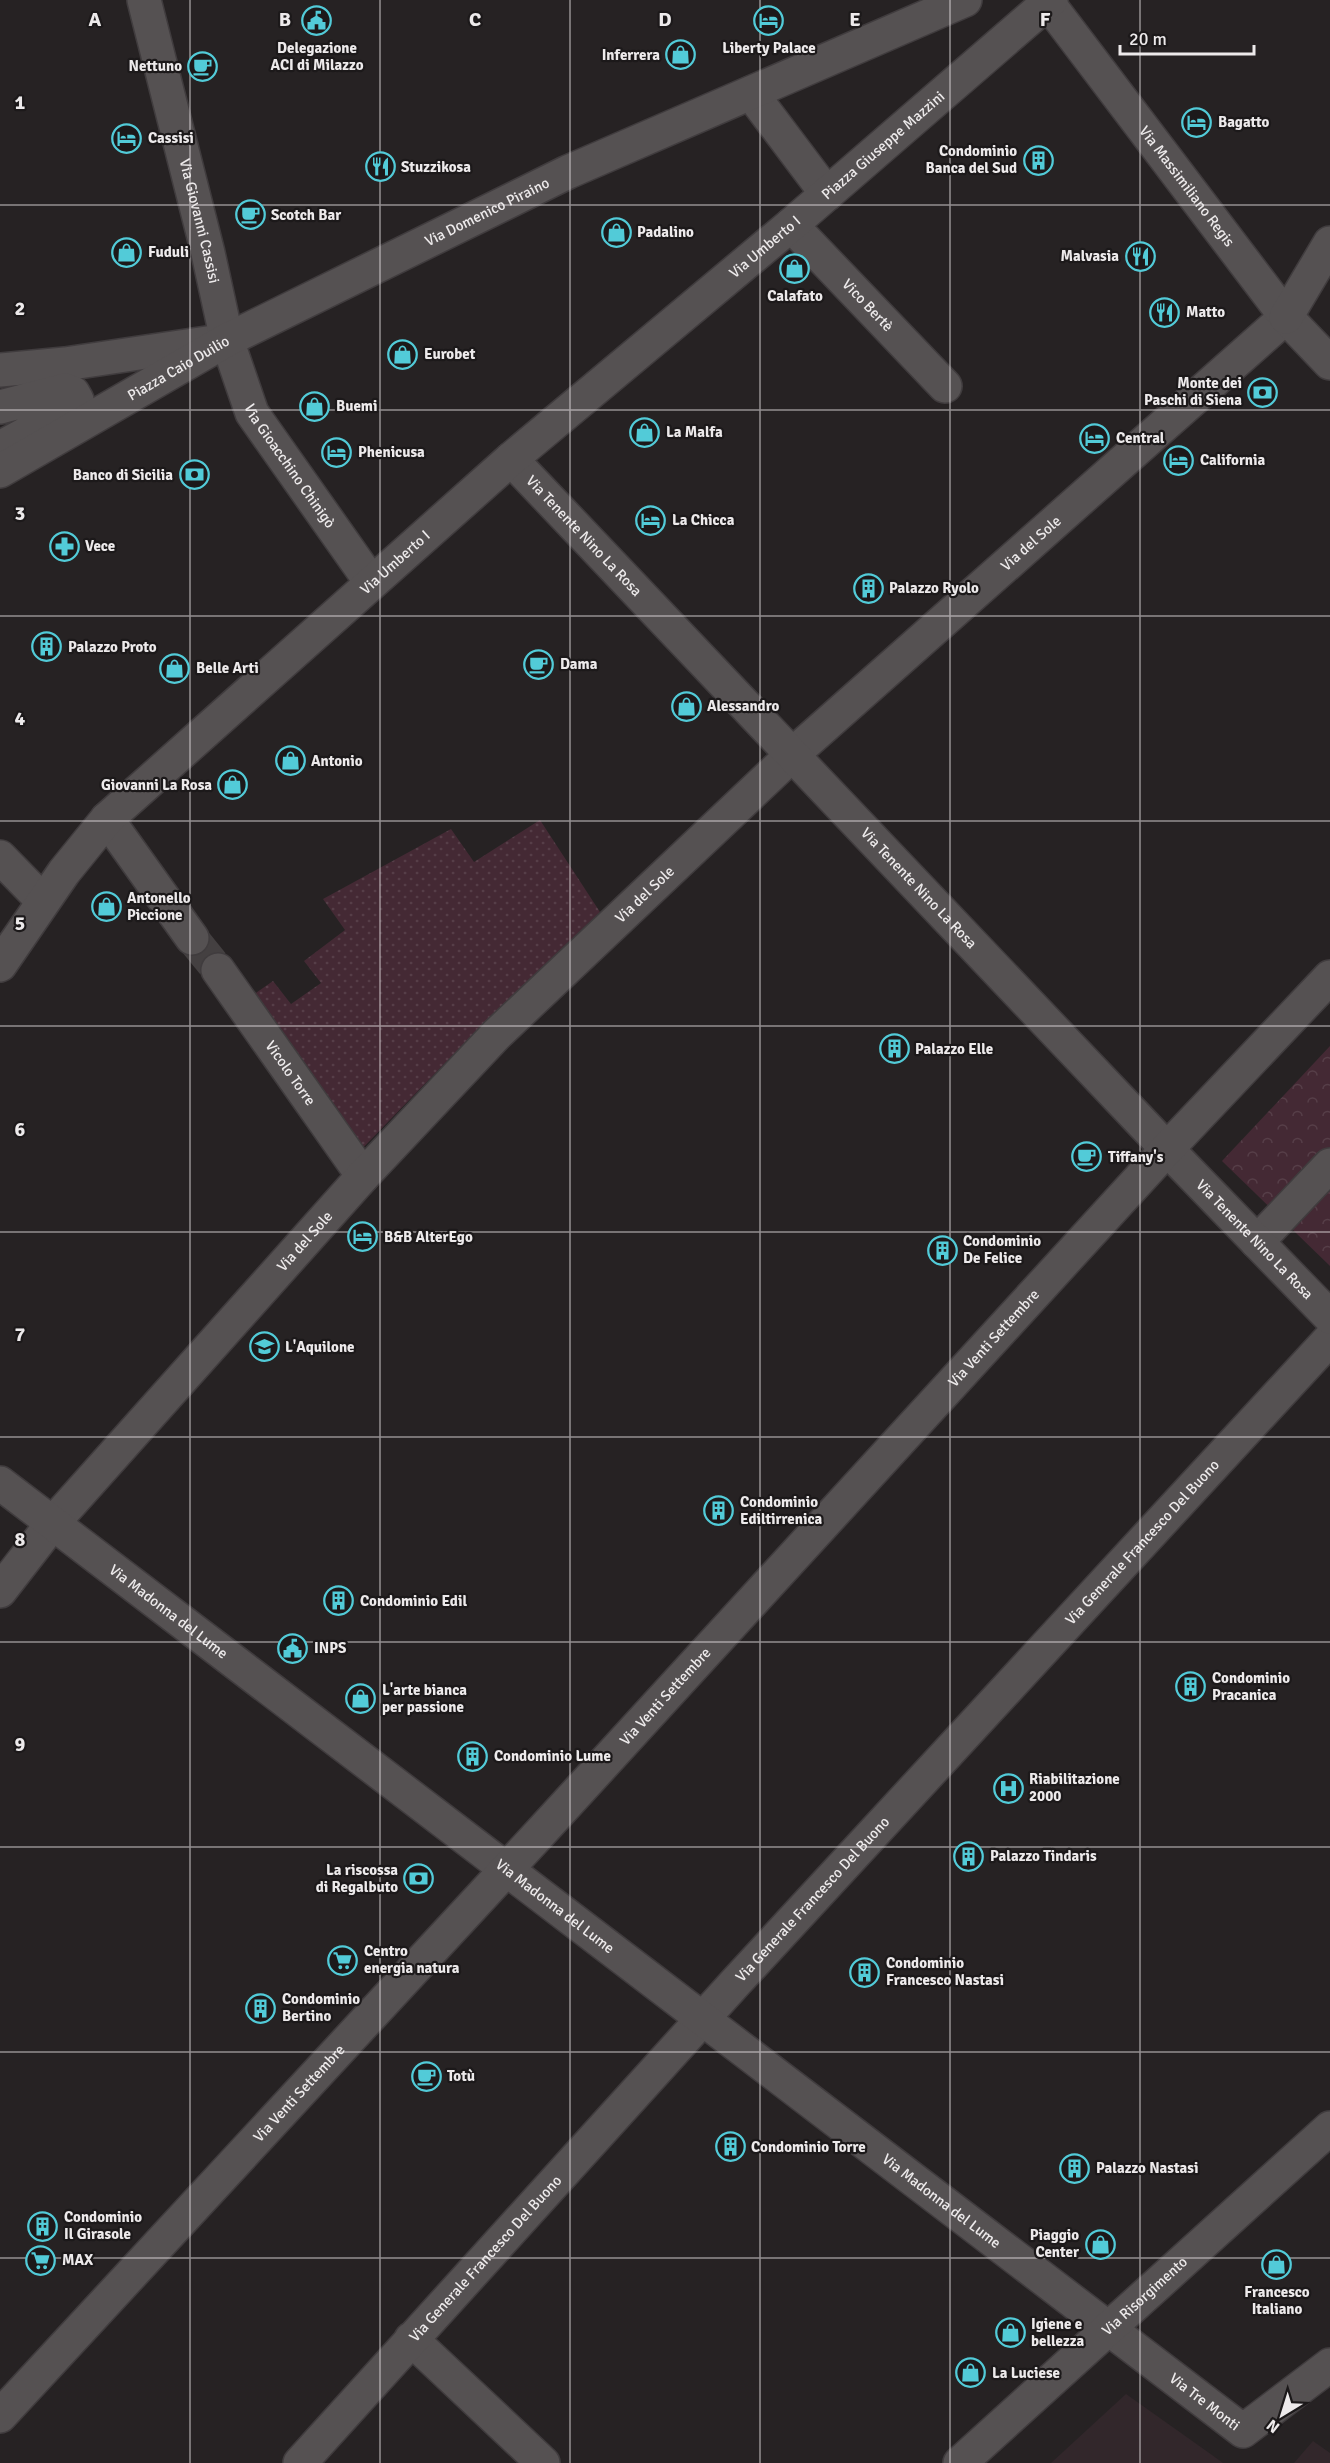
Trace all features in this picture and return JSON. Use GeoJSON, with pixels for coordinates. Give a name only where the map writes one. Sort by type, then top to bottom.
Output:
{"type":"FeatureCollection","features":[{"type":"Feature","properties":{"kind":"street","name":"Via Giovanni Cassisi"},"geometry":{"type":"LineString","coordinates":[[144,0],[208,253],[227,340]]}},
{"type":"Feature","properties":{"kind":"street"},"geometry":{"type":"LineString","coordinates":[[751,93],[965,0]]}},
{"type":"Feature","properties":{"kind":"street","name":"Piazza Giuseppe Mazzini"},"geometry":{"type":"LineString","coordinates":[[751,93],[826,194],[1050,2]]}},
{"type":"Feature","properties":{"kind":"street","name":"Via Massimiliano Regis"},"geometry":{"type":"LineString","coordinates":[[1050,2],[1286,317],[1330,363]]}},
{"type":"Feature","properties":{"kind":"street","name":"Via Domenico Piraino"},"geometry":{"type":"LineString","coordinates":[[227,340],[568,172],[751,93]]}},
{"type":"Feature","properties":{"kind":"street","name":"Via Umberto I"},"geometry":{"type":"LineString","coordinates":[[0,965],[43,901],[107,819],[511,459],[826,194]]}},
{"type":"Feature","properties":{"kind":"street","name":"Vico Bertè"},"geometry":{"type":"LineString","coordinates":[[791,225],[945,386]]}},
{"type":"Feature","properties":{"kind":"street","name":"Via del Sole"},"geometry":{"type":"LineString","coordinates":[[0,1591],[52,1524],[363,1176],[496,1035],[793,754],[1286,317],[1330,243]]}},
{"type":"Feature","properties":{"kind":"street","name":"Piazza Caio Duilio"},"geometry":{"type":"LineString","coordinates":[[0,370],[65,364],[227,340]]}},
{"type":"Feature","properties":{"kind":"street","name":"Piazza Caio Duilio"},"geometry":{"type":"LineString","coordinates":[[0,471],[227,340]]}},
{"type":"Feature","properties":{"kind":"street","name":"Via Gioacchino Chinigò"},"geometry":{"type":"LineString","coordinates":[[227,340],[252,413],[371,582]]}},
{"type":"Feature","properties":{"kind":"street"},"geometry":{"type":"LineString","coordinates":[[65,364],[76,378],[86,402],[80,425]]}},
{"type":"Feature","properties":{"kind":"street"},"geometry":{"type":"LineString","coordinates":[[0,407],[65,390],[73,393],[77,400],[73,408],[0,448]]}},
{"type":"Feature","properties":{"kind":"street","name":"Via Tenente Nino La Rosa"},"geometry":{"type":"LineString","coordinates":[[511,459],[1167,1149],[1330,1317]]}},
{"type":"Feature","properties":{"kind":"street"},"geometry":{"type":"LineString","coordinates":[[107,819],[192,938]]}},
{"type":"Feature","properties":{"kind":"street"},"geometry":{"type":"LineString","coordinates":[[0,857],[43,901]]}},
{"type":"Feature","properties":{"kind":"street","name":"Vicolo Torre"},"geometry":{"type":"LineString","coordinates":[[218,970],[363,1176]]}},
{"type":"Feature","properties":{"kind":"street","name":"Via Venti Settembre"},"geometry":{"type":"LineString","coordinates":[[0,2416],[1167,1149],[1330,977]]}},
{"type":"Feature","properties":{"kind":"street"},"geometry":{"type":"LineString","coordinates":[[1257,1242],[1330,1165]]}},
{"type":"Feature","properties":{"kind":"street","name":"Via Generale Francesco Del Buono"},"geometry":{"type":"LineString","coordinates":[[300,2463],[703,2019],[1330,1339]]}},
{"type":"Feature","properties":{"kind":"street","name":"Via Madonna del Lume"},"geometry":{"type":"LineString","coordinates":[[0,1483],[1109,2328]]}},
{"type":"Feature","properties":{"kind":"street","name":"Via Risorgimento"},"geometry":{"type":"LineString","coordinates":[[960,2463],[1330,2128]]}},
{"type":"Feature","properties":{"kind":"street","name":"Via Tre Monti"},"geometry":{"type":"LineString","coordinates":[[1109,2328],[1243,2431],[1330,2365]]}},
{"type":"Feature","properties":{"kind":"street"},"geometry":{"type":"LineString","coordinates":[[411,2339],[543,2463]]}},
{"type":"Feature","properties":{"kind":"shaded area"},"geometry":{"type":"Polygon","coordinates":[[[1126,2394],[1212,2455],[1223,2463],[1051,2463],[1126,2394]]]}},
{"type":"Feature","properties":{"kind":"shaded area"},"geometry":{"type":"Polygon","coordinates":[[[1313,2441],[1330,2453],[1330,2463],[1294,2463],[1313,2441]]]}},
{"type":"Feature","properties":{"kind":"green space"},"geometry":{"type":"Polygon","coordinates":[[[540,820],[600,912],[482,1025],[356,1155],[246,1000],[273,981],[291,1004],[321,983],[304,961],[345,930],[323,899],[451,829],[474,862],[540,820]]]}},
{"type":"Feature","properties":{"kind":"green space"},"geometry":{"type":"Polygon","coordinates":[[[1330,1046],[1330,1266],[1222,1161],[1330,1046]]]}},
{"type":"Feature","properties":{"kind":"tunnel"},"geometry":{"type":"LineString","coordinates":[[192,938],[218,970]]}},
{"type":"Feature","properties":{"kind":"place","name":"Delegazione ACI di Milazzo"},"geometry":{"type":"Point","coordinates":[317,21]}},
{"type":"Feature","properties":{"kind":"place","name":"Liberty Palace"},"geometry":{"type":"Point","coordinates":[769,21]}},
{"type":"Feature","properties":{"kind":"place","name":"Inferrera"},"geometry":{"type":"Point","coordinates":[681,55]}},
{"type":"Feature","properties":{"kind":"place","name":"Nettuno"},"geometry":{"type":"Point","coordinates":[203,66]}},
{"type":"Feature","properties":{"kind":"place","name":"Bagatto"},"geometry":{"type":"Point","coordinates":[1197,122]}},
{"type":"Feature","properties":{"kind":"place","name":"Cassisi"},"geometry":{"type":"Point","coordinates":[127,138]}},
{"type":"Feature","properties":{"kind":"place","name":"Condominio Banca del Sud"},"geometry":{"type":"Point","coordinates":[1038,160]}},
{"type":"Feature","properties":{"kind":"place","name":"Stuzzikosa"},"geometry":{"type":"Point","coordinates":[380,167]}},
{"type":"Feature","properties":{"kind":"place","name":"Scotch Bar"},"geometry":{"type":"Point","coordinates":[250,215]}},
{"type":"Feature","properties":{"kind":"place","name":"Padalino"},"geometry":{"type":"Point","coordinates":[616,232]}},
{"type":"Feature","properties":{"kind":"place","name":"Fuduli"},"geometry":{"type":"Point","coordinates":[127,252]}},
{"type":"Feature","properties":{"kind":"place","name":"Malvasia"},"geometry":{"type":"Point","coordinates":[1140,256]}},
{"type":"Feature","properties":{"kind":"place","name":"Calafato"},"geometry":{"type":"Point","coordinates":[795,269]}},
{"type":"Feature","properties":{"kind":"place","name":"Matto"},"geometry":{"type":"Point","coordinates":[1165,312]}},
{"type":"Feature","properties":{"kind":"place","name":"Eurobet"},"geometry":{"type":"Point","coordinates":[403,354]}},
{"type":"Feature","properties":{"kind":"place","name":"Monte dei Paschi di Siena"},"geometry":{"type":"Point","coordinates":[1263,392]}},
{"type":"Feature","properties":{"kind":"place","name":"Buemi"},"geometry":{"type":"Point","coordinates":[315,406]}},
{"type":"Feature","properties":{"kind":"place","name":"La Malfa"},"geometry":{"type":"Point","coordinates":[645,432]}},
{"type":"Feature","properties":{"kind":"place","name":"Central"},"geometry":{"type":"Point","coordinates":[1095,438]}},
{"type":"Feature","properties":{"kind":"place","name":"Phenicusa"},"geometry":{"type":"Point","coordinates":[337,452]}},
{"type":"Feature","properties":{"kind":"place","name":"California"},"geometry":{"type":"Point","coordinates":[1179,460]}},
{"type":"Feature","properties":{"kind":"place","name":"Banco di Sicilia"},"geometry":{"type":"Point","coordinates":[194,475]}},
{"type":"Feature","properties":{"kind":"place","name":"La Chicca"},"geometry":{"type":"Point","coordinates":[651,520]}},
{"type":"Feature","properties":{"kind":"place","name":"Vece"},"geometry":{"type":"Point","coordinates":[64,546]}},
{"type":"Feature","properties":{"kind":"place","name":"Palazzo Ryolo"},"geometry":{"type":"Point","coordinates":[868,588]}},
{"type":"Feature","properties":{"kind":"place","name":"Palazzo Proto"},"geometry":{"type":"Point","coordinates":[47,647]}},
{"type":"Feature","properties":{"kind":"place","name":"Dama"},"geometry":{"type":"Point","coordinates":[539,664]}},
{"type":"Feature","properties":{"kind":"place","name":"Belle Arti"},"geometry":{"type":"Point","coordinates":[175,668]}},
{"type":"Feature","properties":{"kind":"place","name":"Alessandro"},"geometry":{"type":"Point","coordinates":[686,706]}},
{"type":"Feature","properties":{"kind":"place","name":"Antonio"},"geometry":{"type":"Point","coordinates":[290,761]}},
{"type":"Feature","properties":{"kind":"place","name":"Giovanni La Rosa"},"geometry":{"type":"Point","coordinates":[233,785]}},
{"type":"Feature","properties":{"kind":"place","name":"Antonello Piccione"},"geometry":{"type":"Point","coordinates":[106,907]}},
{"type":"Feature","properties":{"kind":"place","name":"Palazzo Elle"},"geometry":{"type":"Point","coordinates":[894,1049]}},
{"type":"Feature","properties":{"kind":"place","name":"Tiffany's"},"geometry":{"type":"Point","coordinates":[1087,1157]}},
{"type":"Feature","properties":{"kind":"place","name":"B&B AlterEgo"},"geometry":{"type":"Point","coordinates":[363,1237]}},
{"type":"Feature","properties":{"kind":"place","name":"Condominio De Felice"},"geometry":{"type":"Point","coordinates":[942,1250]}},
{"type":"Feature","properties":{"kind":"place","name":"L'Aquilone"},"geometry":{"type":"Point","coordinates":[264,1347]}},
{"type":"Feature","properties":{"kind":"place","name":"Condominio Ediltirrenica"},"geometry":{"type":"Point","coordinates":[719,1511]}},
{"type":"Feature","properties":{"kind":"place","name":"Condominio Edil"},"geometry":{"type":"Point","coordinates":[339,1601]}},
{"type":"Feature","properties":{"kind":"place","name":"INPS"},"geometry":{"type":"Point","coordinates":[293,1648]}},
{"type":"Feature","properties":{"kind":"place","name":"Condominio Pracanica"},"geometry":{"type":"Point","coordinates":[1191,1687]}},
{"type":"Feature","properties":{"kind":"place","name":"L'arte bianca per passione"},"geometry":{"type":"Point","coordinates":[361,1699]}},
{"type":"Feature","properties":{"kind":"place","name":"Condominio Lume"},"geometry":{"type":"Point","coordinates":[473,1756]}},
{"type":"Feature","properties":{"kind":"place","name":"Riabilitazione 2000"},"geometry":{"type":"Point","coordinates":[1008,1788]}},
{"type":"Feature","properties":{"kind":"place","name":"Palazzo Tindaris"},"geometry":{"type":"Point","coordinates":[969,1856]}},
{"type":"Feature","properties":{"kind":"place","name":"La riscossa di Regalbuto"},"geometry":{"type":"Point","coordinates":[419,1879]}},
{"type":"Feature","properties":{"kind":"place","name":"Centro energia natura"},"geometry":{"type":"Point","coordinates":[343,1960]}},
{"type":"Feature","properties":{"kind":"place","name":"Condominio Francesco Nastasi"},"geometry":{"type":"Point","coordinates":[865,1972]}},
{"type":"Feature","properties":{"kind":"place","name":"Condominio Bertino"},"geometry":{"type":"Point","coordinates":[261,2008]}},
{"type":"Feature","properties":{"kind":"place","name":"Totù"},"geometry":{"type":"Point","coordinates":[426,2076]}},
{"type":"Feature","properties":{"kind":"place","name":"Condominio Torre"},"geometry":{"type":"Point","coordinates":[730,2147]}},
{"type":"Feature","properties":{"kind":"place","name":"Palazzo Nastasi"},"geometry":{"type":"Point","coordinates":[1075,2168]}},
{"type":"Feature","properties":{"kind":"place","name":"Condominio Il Girasole"},"geometry":{"type":"Point","coordinates":[43,2226]}},
{"type":"Feature","properties":{"kind":"place","name":"Piaggio Center"},"geometry":{"type":"Point","coordinates":[1100,2244]}},
{"type":"Feature","properties":{"kind":"place","name":"MAX"},"geometry":{"type":"Point","coordinates":[41,2260]}},
{"type":"Feature","properties":{"kind":"place","name":"Francesco Italiano"},"geometry":{"type":"Point","coordinates":[1277,2265]}},
{"type":"Feature","properties":{"kind":"place","name":"Igiene e bellezza"},"geometry":{"type":"Point","coordinates":[1010,2333]}},
{"type":"Feature","properties":{"kind":"place","name":"La Luciese"},"geometry":{"type":"Point","coordinates":[971,2373]}}]}
